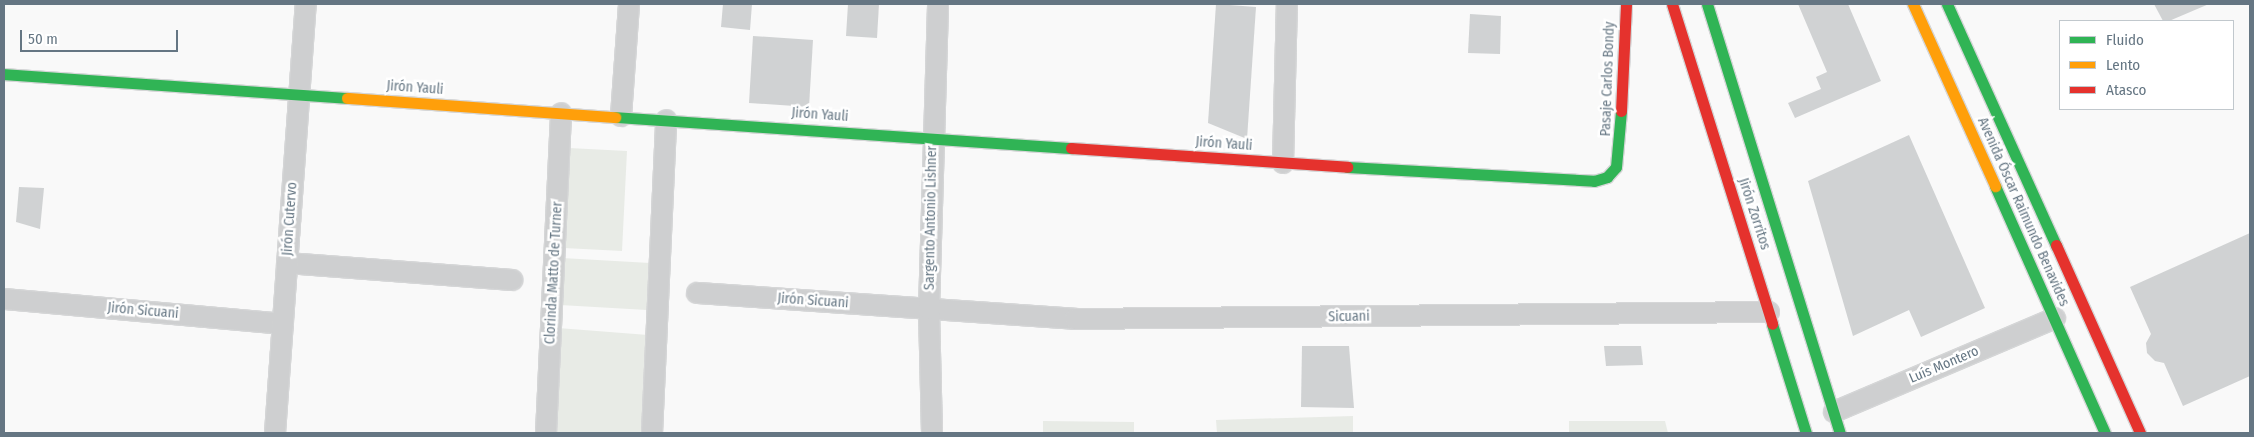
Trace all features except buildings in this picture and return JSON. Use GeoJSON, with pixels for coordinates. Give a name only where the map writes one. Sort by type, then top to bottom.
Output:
{"type":"FeatureCollection","features":[{"type":"Feature","properties":{"kind":"main road","name":"Pasaje Carlos Bondy"},"geometry":{"type":"LineString","coordinates":[[1620,154],[1626,4]]}},
{"type":"Feature","properties":{"kind":"main road","name":"Jirón Zorritos"},"geometry":{"type":"LineString","coordinates":[[1672,4],[1806,433]]}},
{"type":"Feature","properties":{"kind":"main road","name":"Jirón Zorritos"},"geometry":{"type":"LineString","coordinates":[[1707,4],[1840,433]]}},
{"type":"Feature","properties":{"kind":"main road","name":"Avenida Óscar Raimundo Benavides"},"geometry":{"type":"LineString","coordinates":[[1913,4],[2105,433]]}},
{"type":"Feature","properties":{"kind":"main road","name":"Avenida Óscar Raimundo Benavides"},"geometry":{"type":"LineString","coordinates":[[1947,4],[2140,433]]}},
{"type":"Feature","properties":{"kind":"main road","name":"Jirón Yauli"},"geometry":{"type":"LineString","coordinates":[[4,74],[300,96],[932,137],[1283,163],[1578,181],[1607,177],[1616,166],[1620,154]]}},
{"type":"Feature","properties":{"kind":"street","name":"Jirón Cutervo"},"geometry":{"type":"LineString","coordinates":[[275,433],[306,4]]}},
{"type":"Feature","properties":{"kind":"street"},"geometry":{"type":"LineString","coordinates":[[621,116],[629,4]]}},
{"type":"Feature","properties":{"kind":"street","name":"Sargento Antonio Lishner"},"geometry":{"type":"LineString","coordinates":[[932,433],[929,309],[932,137],[938,4]]}},
{"type":"Feature","properties":{"kind":"street"},"geometry":{"type":"LineString","coordinates":[[1283,163],[1286,4]]}},
{"type":"Feature","properties":{"kind":"street","name":"Clorinda Matto de Turner"},"geometry":{"type":"LineString","coordinates":[[546,433],[562,113]]}},
{"type":"Feature","properties":{"kind":"street"},"geometry":{"type":"LineString","coordinates":[[652,433],[666,120]]}},
{"type":"Feature","properties":{"kind":"street"},"geometry":{"type":"LineString","coordinates":[[287,263],[512,280]]}},
{"type":"Feature","properties":{"kind":"street","name":"Jirón Sicuani"},"geometry":{"type":"LineString","coordinates":[[697,293],[929,309]]}},
{"type":"Feature","properties":{"kind":"street","name":"Jirón Sicuani"},"geometry":{"type":"LineString","coordinates":[[4,299],[283,324]]}},
{"type":"Feature","properties":{"kind":"street","name":"Sicuani"},"geometry":{"type":"LineString","coordinates":[[929,309],[1075,319],[1161,320],[1769,312]]}},
{"type":"Feature","properties":{"kind":"street","name":"Luís Montero"},"geometry":{"type":"LineString","coordinates":[[1834,412],[2055,318]]}},
{"type":"Feature","properties":{"kind":"shaded area"},"geometry":{"type":"Polygon","coordinates":[[[569,148],[627,151],[622,251],[564,248],[569,148]]]}},
{"type":"Feature","properties":{"kind":"shaded area"},"geometry":{"type":"Polygon","coordinates":[[[562,258],[650,263],[647,310],[560,305],[562,258]]]}},
{"type":"Feature","properties":{"kind":"shaded area"},"geometry":{"type":"Polygon","coordinates":[[[558,328],[661,336],[656,433],[553,433],[558,328]]]}},
{"type":"Feature","properties":{"kind":"shaded area"},"geometry":{"type":"Polygon","coordinates":[[[1353,416],[1353,433],[1217,433],[1216,420],[1353,416]]]}},
{"type":"Feature","properties":{"kind":"shaded area"},"geometry":{"type":"Polygon","coordinates":[[[1043,421],[1134,422],[1134,433],[1043,433],[1043,421]]]}},
{"type":"Feature","properties":{"kind":"shaded area"},"geometry":{"type":"Polygon","coordinates":[[[1569,421],[1665,421],[1668,433],[1569,433],[1569,421]]]}},
{"type":"Feature","properties":{"kind":"traffic: fast"},"geometry":{"type":"LineString","coordinates":[[1707,4],[1840,433]]}},
{"type":"Feature","properties":{"kind":"traffic: fast"},"geometry":{"type":"LineString","coordinates":[[1947,4],[2056,245]]}},
{"type":"Feature","properties":{"kind":"traffic: fast"},"geometry":{"type":"LineString","coordinates":[[4,74],[347,98]]}},
{"type":"Feature","properties":{"kind":"traffic: fast"},"geometry":{"type":"LineString","coordinates":[[1347,167],[1594,181],[1607,177],[1616,167],[1621,111]]}},
{"type":"Feature","properties":{"kind":"traffic: fast"},"geometry":{"type":"LineString","coordinates":[[615,117],[1071,148]]}},
{"type":"Feature","properties":{"kind":"traffic: fast"},"geometry":{"type":"LineString","coordinates":[[1995,186],[2105,433]]}},
{"type":"Feature","properties":{"kind":"traffic: fast"},"geometry":{"type":"LineString","coordinates":[[1772,324],[1806,433]]}},
{"type":"Feature","properties":{"kind":"traffic: slow"},"geometry":{"type":"LineString","coordinates":[[1913,4],[1995,186]]}},
{"type":"Feature","properties":{"kind":"traffic: slow"},"geometry":{"type":"LineString","coordinates":[[347,98],[615,117]]}},
{"type":"Feature","properties":{"kind":"traffic: jam"},"geometry":{"type":"LineString","coordinates":[[1621,111],[1626,4]]}},
{"type":"Feature","properties":{"kind":"traffic: jam"},"geometry":{"type":"LineString","coordinates":[[1672,4],[1772,324]]}},
{"type":"Feature","properties":{"kind":"traffic: jam"},"geometry":{"type":"LineString","coordinates":[[1071,148],[1347,167]]}},
{"type":"Feature","properties":{"kind":"traffic: jam"},"geometry":{"type":"LineString","coordinates":[[2056,245],[2140,433]]}}]}
